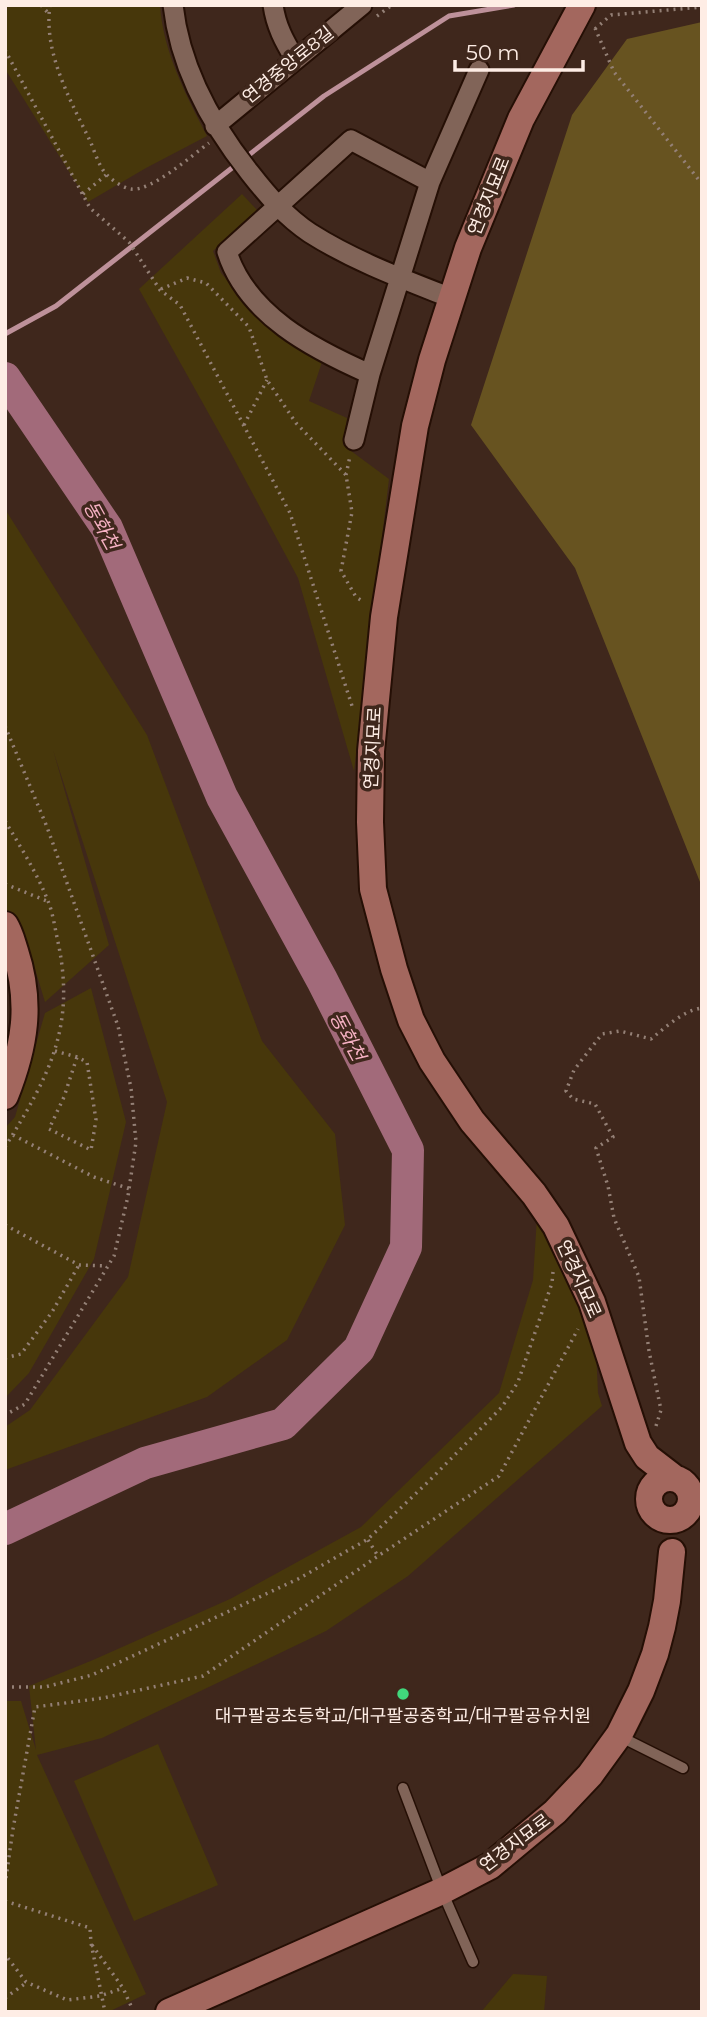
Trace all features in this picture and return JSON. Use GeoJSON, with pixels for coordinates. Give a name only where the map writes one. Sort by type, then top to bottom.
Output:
{"type":"FeatureCollection","features":[{"type":"Feature","properties":{"kind":"street"},"geometry":{"type":"LineString","coordinates":[[173,5],[174,18],[191,76],[201,99],[220,134],[272,201],[309,232],[354,258],[451,298]]}},
{"type":"Feature","properties":{"kind":"street"},"geometry":{"type":"LineString","coordinates":[[274,5],[275,21],[281,37],[295,59]]}},
{"type":"Feature","properties":{"kind":"street","name":"연경중앙로8길"},"geometry":{"type":"LineString","coordinates":[[220,134],[295,59],[362,5]]}},
{"type":"Feature","properties":{"kind":"street","name":"연경지묘로"},"geometry":{"type":"LineString","coordinates":[[582,5],[577,33],[520,119],[482,211],[451,298],[415,426],[384,617],[371,751],[373,889],[394,969],[411,1020],[432,1060],[472,1121],[534,1194],[556,1226],[592,1302],[638,1443],[663,1482]]}},
{"type":"Feature","properties":{"kind":"street"},"geometry":{"type":"LineString","coordinates":[[354,440],[370,374],[430,182],[479,70]]}},
{"type":"Feature","properties":{"kind":"street"},"geometry":{"type":"LineString","coordinates":[[370,374],[328,356],[263,309],[233,271],[228,251],[272,201],[351,140],[430,182]]}},
{"type":"Feature","properties":{"kind":"street"},"geometry":{"type":"LineString","coordinates":[[5,925],[19,962],[25,992],[25,1027],[17,1067],[5,1096]]}},
{"type":"Feature","properties":{"kind":"street"},"geometry":{"type":"LineString","coordinates":[[663,1482],[684,1483],[691,1494],[690,1507],[670,1518],[650,1507],[650,1492],[663,1482]]}},
{"type":"Feature","properties":{"kind":"street","name":"연경지묘로"},"geometry":{"type":"LineString","coordinates":[[169,2012],[442,1891],[490,1866],[555,1812],[590,1775],[619,1735],[641,1691],[655,1654],[667,1601],[672,1552],[670,1518]]}},
{"type":"Feature","properties":{"kind":"lane"},"geometry":{"type":"LineString","coordinates":[[619,1735],[683,1769]]}},
{"type":"Feature","properties":{"kind":"lane"},"geometry":{"type":"LineString","coordinates":[[403,1788],[442,1891],[473,1962]]}},
{"type":"Feature","properties":{"kind":"path"},"geometry":{"type":"LineString","coordinates":[[41,5],[49,14]]}},
{"type":"Feature","properties":{"kind":"path"},"geometry":{"type":"LineString","coordinates":[[50,5],[51,44],[61,81],[106,175],[133,190],[150,185],[220,134]]}},
{"type":"Feature","properties":{"kind":"path"},"geometry":{"type":"LineString","coordinates":[[577,33],[595,28],[611,15],[702,6]]}},
{"type":"Feature","properties":{"kind":"path"},"geometry":{"type":"LineString","coordinates":[[595,28],[614,72],[702,184]]}},
{"type":"Feature","properties":{"kind":"path"},"geometry":{"type":"LineString","coordinates":[[5,50],[90,208],[129,242],[160,290],[180,305],[290,513],[354,716]]}},
{"type":"Feature","properties":{"kind":"path"},"geometry":{"type":"LineString","coordinates":[[83,194],[106,175]]}},
{"type":"Feature","properties":{"kind":"path"},"geometry":{"type":"LineString","coordinates":[[160,290],[187,278],[206,283],[249,327],[267,380],[296,423],[346,475],[352,513],[341,571],[356,597],[367,604]]}},
{"type":"Feature","properties":{"kind":"path"},"geometry":{"type":"LineString","coordinates":[[244,426],[267,380]]}},
{"type":"Feature","properties":{"kind":"path"},"geometry":{"type":"LineString","coordinates":[[5,726],[47,827],[118,1026],[131,1088],[136,1142],[130,1189],[114,1256],[25,1404],[5,1415]]}},
{"type":"Feature","properties":{"kind":"path"},"geometry":{"type":"LineString","coordinates":[[5,884],[49,902]]}},
{"type":"Feature","properties":{"kind":"path"},"geometry":{"type":"LineString","coordinates":[[655,1429],[661,1410],[639,1278],[614,1218],[608,1185],[596,1148],[612,1137],[595,1104],[573,1099],[566,1091],[574,1070],[602,1034],[620,1031],[651,1039],[679,1017],[702,1008]]}},
{"type":"Feature","properties":{"kind":"path"},"geometry":{"type":"LineString","coordinates":[[55,1051],[77,1057],[87,1062],[96,1121],[91,1150],[49,1129],[64,1097],[77,1057]]}},
{"type":"Feature","properties":{"kind":"path"},"geometry":{"type":"LineString","coordinates":[[13,1135],[94,1177],[130,1189]]}},
{"type":"Feature","properties":{"kind":"path"},"geometry":{"type":"LineString","coordinates":[[5,1226],[79,1265],[107,1266]]}},
{"type":"Feature","properties":{"kind":"path"},"geometry":{"type":"LineString","coordinates":[[5,1358],[21,1354],[52,1312],[79,1265]]}},
{"type":"Feature","properties":{"kind":"path"},"geometry":{"type":"LineString","coordinates":[[5,1687],[45,1687],[92,1675],[298,1579],[368,1539],[502,1407],[518,1382],[525,1364],[552,1283],[553,1272]]}},
{"type":"Feature","properties":{"kind":"path"},"geometry":{"type":"LineString","coordinates":[[5,1885],[35,1707],[103,1698],[203,1676],[499,1476],[592,1302]]}},
{"type":"Feature","properties":{"kind":"path"},"geometry":{"type":"LineString","coordinates":[[368,1539],[378,1556]]}},
{"type":"Feature","properties":{"kind":"path"},"geometry":{"type":"LineString","coordinates":[[5,1826],[13,1829]]}},
{"type":"Feature","properties":{"kind":"path"},"geometry":{"type":"LineString","coordinates":[[5,1901],[90,1928],[104,2012]]}},
{"type":"Feature","properties":{"kind":"path"},"geometry":{"type":"LineString","coordinates":[[91,1943],[122,1988],[131,2007]]}},
{"type":"Feature","properties":{"kind":"path"},"geometry":{"type":"LineString","coordinates":[[5,1952],[26,1982],[67,2000],[100,1996],[122,1988]]}},
{"type":"Feature","properties":{"kind":"path"},"geometry":{"type":"LineString","coordinates":[[5,1998],[26,1982]]}},
{"type":"Feature","properties":{"kind":"shaded area"},"geometry":{"type":"Polygon","coordinates":[[[5,5],[160,5],[171,56],[207,136],[88,202],[5,69],[5,5]]]}},
{"type":"Feature","properties":{"kind":"shaded area"},"geometry":{"type":"Polygon","coordinates":[[[702,22],[702,887],[575,568],[471,425],[572,115],[627,39],[702,22]]]}},
{"type":"Feature","properties":{"kind":"shaded area"},"geometry":{"type":"Polygon","coordinates":[[[242,194],[257,210],[213,251],[221,273],[263,323],[322,362],[309,401],[347,418],[343,445],[389,479],[354,771],[298,578],[139,289],[242,194]]]}},
{"type":"Feature","properties":{"kind":"shaded area"},"geometry":{"type":"Polygon","coordinates":[[[5,509],[147,735],[262,1041],[335,1134],[345,1225],[287,1340],[207,1397],[5,1470],[5,1427],[30,1410],[128,1277],[167,1102],[53,750],[109,945],[45,1002],[35,969],[5,911],[5,509]]]}},
{"type":"Feature","properties":{"kind":"shaded area"},"geometry":{"type":"Polygon","coordinates":[[[91,988],[126,1122],[94,1259],[29,1373],[5,1398],[5,1128],[15,1117],[45,1013],[91,988]]]}},
{"type":"Feature","properties":{"kind":"shaded area"},"geometry":{"type":"Polygon","coordinates":[[[537,1217],[595,1329],[598,1393],[602,1406],[408,1576],[326,1631],[102,1738],[37,1755],[146,1994],[108,2012],[5,2012],[5,1701],[21,1701],[36,1750],[29,1686],[230,1599],[361,1527],[499,1393],[533,1280],[537,1217]]]}},
{"type":"Feature","properties":{"kind":"shaded area"},"geometry":{"type":"Polygon","coordinates":[[[158,1744],[218,1885],[134,1921],[74,1781],[158,1744]]]}},
{"type":"Feature","properties":{"kind":"shaded area"},"geometry":{"type":"Polygon","coordinates":[[[513,1974],[547,1976],[544,2012],[481,2012],[513,1974]]]}},
{"type":"Feature","properties":{"kind":"waterway"},"geometry":{"type":"LineString","coordinates":[[245,158],[324,96],[449,16],[514,5]]}},
{"type":"Feature","properties":{"kind":"waterway"},"geometry":{"type":"LineString","coordinates":[[5,334],[56,306],[237,164]]}},
{"type":"Feature","properties":{"kind":"waterway","name":"동화천"},"geometry":{"type":"LineString","coordinates":[[5,378],[107,528],[222,797],[322,980],[408,1150],[406,1247],[359,1349],[283,1424],[145,1463],[5,1529]]}},
{"type":"Feature","properties":{"kind":"place","name":"대구팔공초등학교/대구팔공중학교/대구팔공유치원"},"geometry":{"type":"Point","coordinates":[403,1694]}}]}
